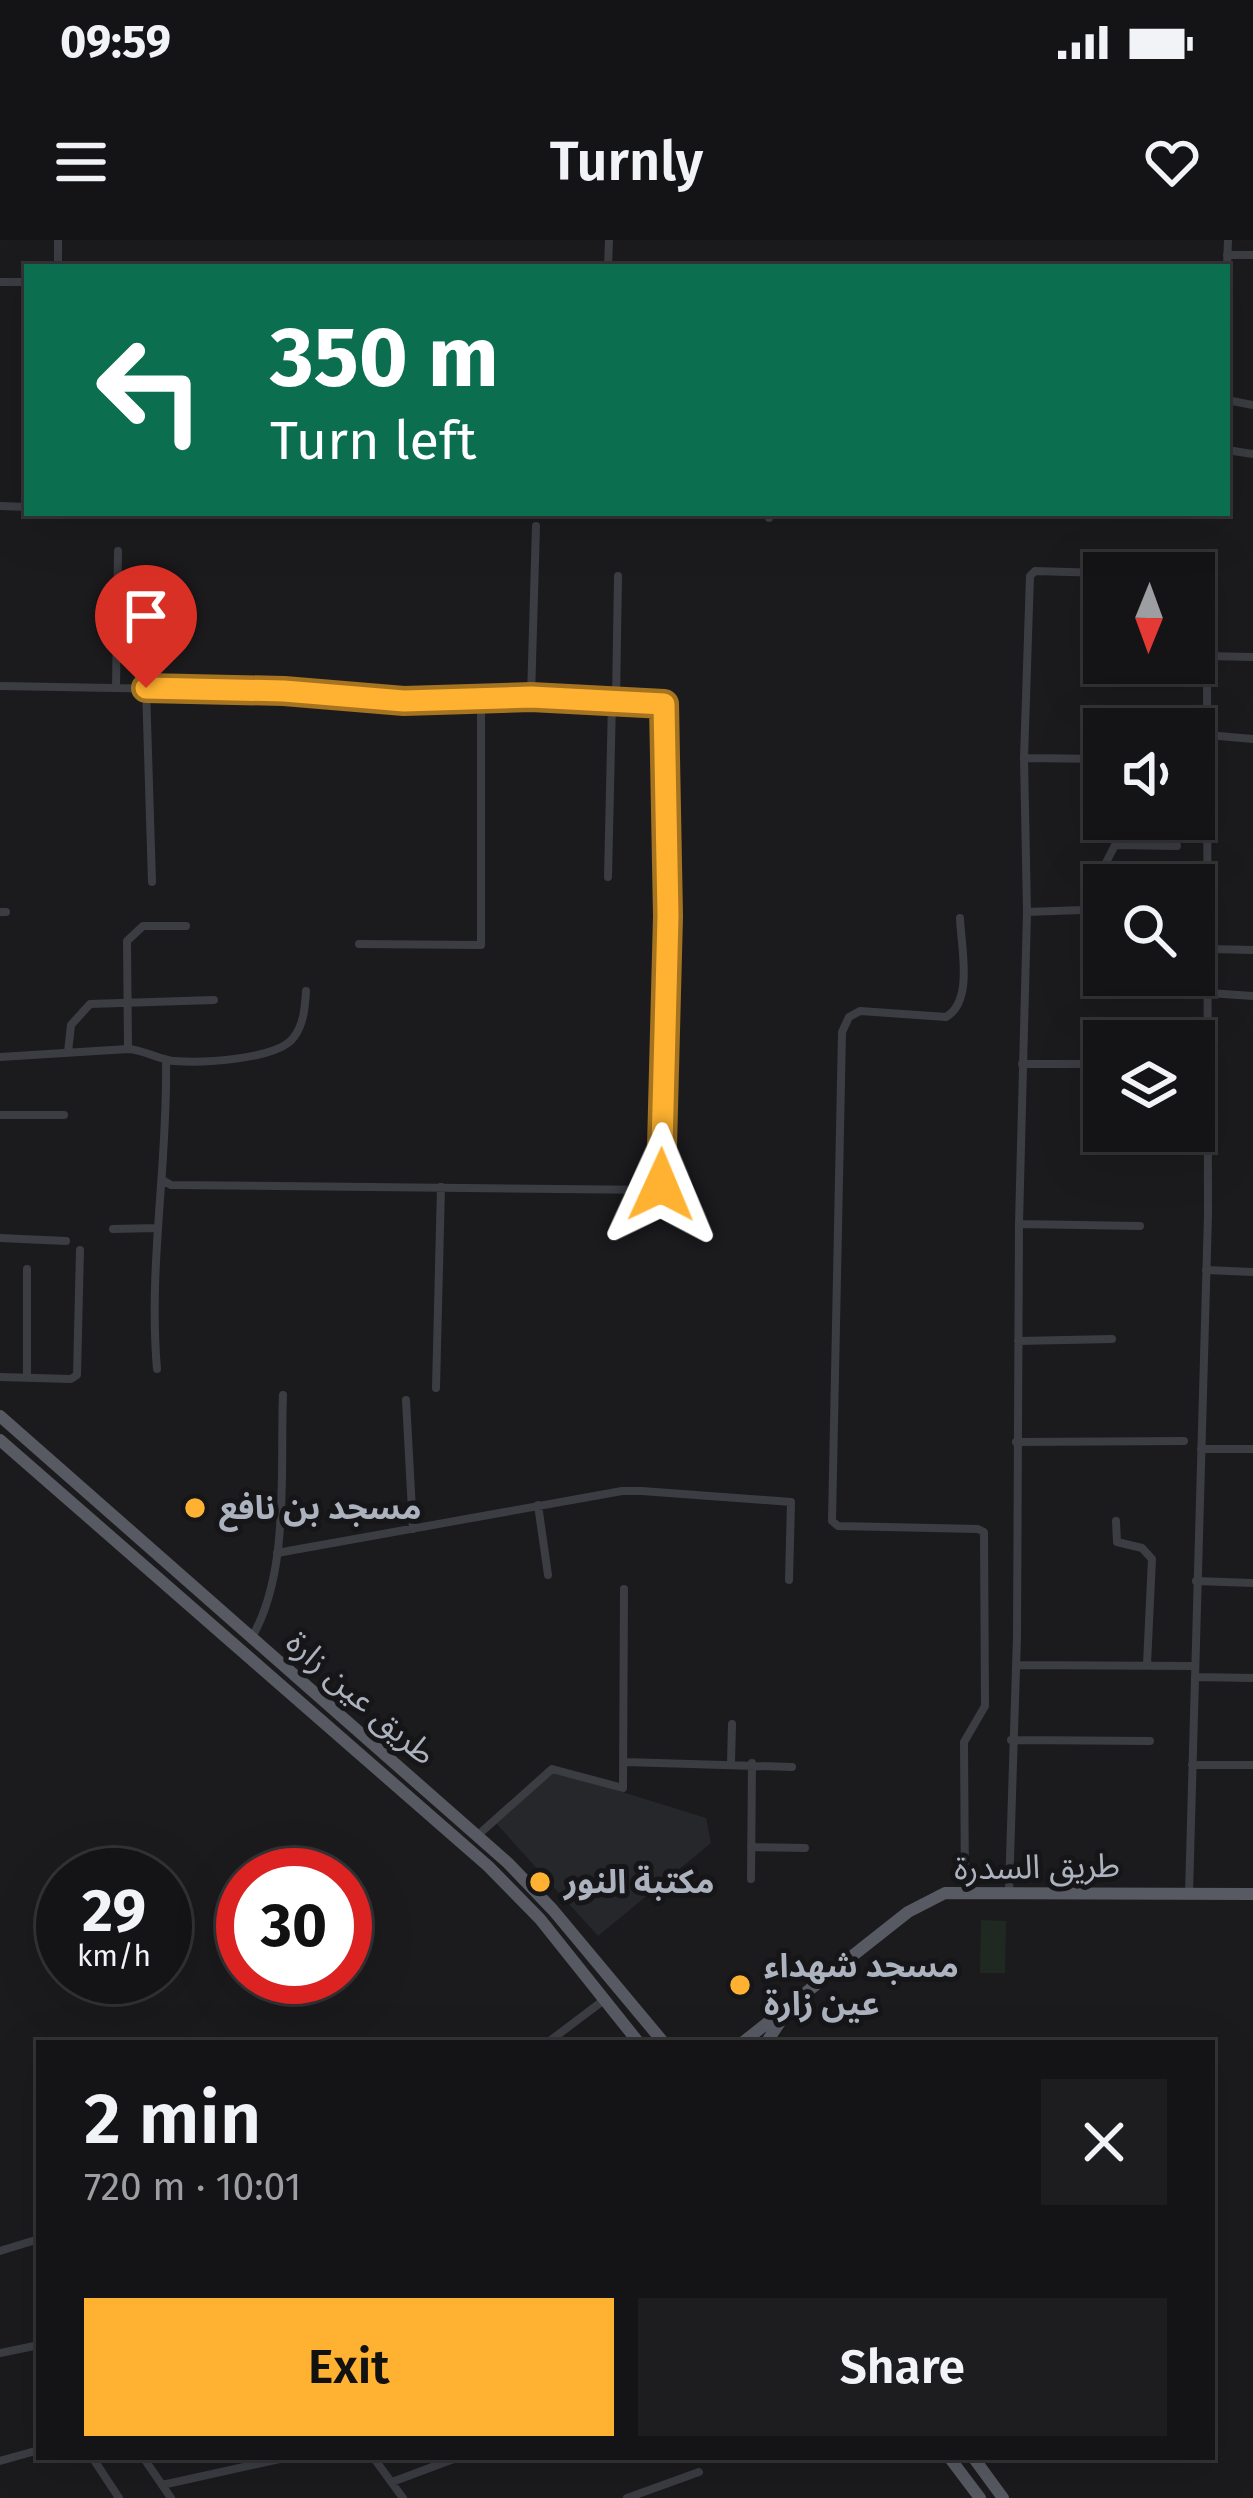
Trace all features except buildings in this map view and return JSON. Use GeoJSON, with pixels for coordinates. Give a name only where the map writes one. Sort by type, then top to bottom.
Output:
{"type":"FeatureCollection","features":[{"type":"Feature","properties":{"kind":"main road","name":"طريق عين زارة"},"geometry":{"type":"LineString","coordinates":[[0,1416],[478,1835],[553,1910],[661,2040]]}},
{"type":"Feature","properties":{"kind":"main road","name":"طريق عين زارة"},"geometry":{"type":"LineString","coordinates":[[0,1440],[488,1866],[540,1919],[637,2040]]}},
{"type":"Feature","properties":{"kind":"main road","name":"طريق السدرة"},"geometry":{"type":"LineString","coordinates":[[746,2040],[908,1912],[937,1895],[964,1890],[1253,1894]]}},
{"type":"Feature","properties":{"kind":"main road"},"geometry":{"type":"LineString","coordinates":[[768,2040],[788,2009]]}},
{"type":"Feature","properties":{"kind":"main road"},"geometry":{"type":"LineString","coordinates":[[952,2460],[980,2498]]}},
{"type":"Feature","properties":{"kind":"main road"},"geometry":{"type":"LineString","coordinates":[[975,2460],[1003,2498]]}},
{"type":"Feature","properties":{"kind":"street"},"geometry":{"type":"LineString","coordinates":[[1227,264],[1228,240]]}},
{"type":"Feature","properties":{"kind":"street"},"geometry":{"type":"LineString","coordinates":[[1227,255],[1253,255]]}},
{"type":"Feature","properties":{"kind":"street"},"geometry":{"type":"LineString","coordinates":[[531,697],[536,526]]}},
{"type":"Feature","properties":{"kind":"street"},"geometry":{"type":"LineString","coordinates":[[116,688],[118,551]]}},
{"type":"Feature","properties":{"kind":"street"},"geometry":{"type":"LineString","coordinates":[[1009,1890],[1030,576],[1035,571],[1083,572]]}},
{"type":"Feature","properties":{"kind":"street"},"geometry":{"type":"LineString","coordinates":[[608,877],[618,576]]}},
{"type":"Feature","properties":{"kind":"street"},"geometry":{"type":"LineString","coordinates":[[1215,656],[1253,658]]}},
{"type":"Feature","properties":{"kind":"street"},"geometry":{"type":"LineString","coordinates":[[0,686],[284,691],[404,701],[531,697],[666,707],[668,916],[661,1185],[651,1192],[171,1185],[164,1181]]}},
{"type":"Feature","properties":{"kind":"street"},"geometry":{"type":"LineString","coordinates":[[146,688],[152,882]]}},
{"type":"Feature","properties":{"kind":"street"},"geometry":{"type":"LineString","coordinates":[[359,944],[482,945],[481,698]]}},
{"type":"Feature","properties":{"kind":"street"},"geometry":{"type":"LineString","coordinates":[[1215,736],[1253,739]]}},
{"type":"Feature","properties":{"kind":"street"},"geometry":{"type":"LineString","coordinates":[[1024,758],[1083,759]]}},
{"type":"Feature","properties":{"kind":"street"},"geometry":{"type":"LineString","coordinates":[[1027,912],[1080,913],[1115,845],[1177,845]]}},
{"type":"Feature","properties":{"kind":"street"},"geometry":{"type":"LineString","coordinates":[[960,918],[963,995],[954,1013],[946,1017],[860,1011],[849,1017],[842,1032],[832,1521],[838,1526],[978,1528],[984,1532],[985,1706],[964,1742],[964,1890]]}},
{"type":"Feature","properties":{"kind":"street"},"geometry":{"type":"LineString","coordinates":[[128,1049],[127,940],[134,931],[149,926],[186,926]]}},
{"type":"Feature","properties":{"kind":"street"},"geometry":{"type":"LineString","coordinates":[[1215,949],[1253,950]]}},
{"type":"Feature","properties":{"kind":"street"},"geometry":{"type":"LineString","coordinates":[[0,1057],[128,1049],[145,1050],[166,1061],[228,1059],[287,1045],[300,1026],[305,991]]}},
{"type":"Feature","properties":{"kind":"street"},"geometry":{"type":"LineString","coordinates":[[1215,993],[1253,996]]}},
{"type":"Feature","properties":{"kind":"street"},"geometry":{"type":"LineString","coordinates":[[1189,1893],[1209,996]]}},
{"type":"Feature","properties":{"kind":"street"},"geometry":{"type":"LineString","coordinates":[[68,1052],[70,1025],[84,1008],[127,1001],[214,1000]]}},
{"type":"Feature","properties":{"kind":"street"},"geometry":{"type":"LineString","coordinates":[[157,1369],[152,1296],[164,1181],[166,1061]]}},
{"type":"Feature","properties":{"kind":"street"},"geometry":{"type":"LineString","coordinates":[[1022,1064],[1083,1064]]}},
{"type":"Feature","properties":{"kind":"street"},"geometry":{"type":"LineString","coordinates":[[0,1115],[64,1115]]}},
{"type":"Feature","properties":{"kind":"street"},"geometry":{"type":"LineString","coordinates":[[436,1388],[441,1187]]}},
{"type":"Feature","properties":{"kind":"street"},"geometry":{"type":"LineString","coordinates":[[1019,1224],[1140,1226]]}},
{"type":"Feature","properties":{"kind":"street"},"geometry":{"type":"LineString","coordinates":[[113,1229],[157,1228]]}},
{"type":"Feature","properties":{"kind":"street"},"geometry":{"type":"LineString","coordinates":[[0,1238],[66,1240]]}},
{"type":"Feature","properties":{"kind":"street"},"geometry":{"type":"LineString","coordinates":[[0,1376],[71,1379],[77,1375],[80,1250]]}},
{"type":"Feature","properties":{"kind":"street"},"geometry":{"type":"LineString","coordinates":[[27,1269],[27,1377]]}},
{"type":"Feature","properties":{"kind":"street"},"geometry":{"type":"LineString","coordinates":[[1206,1270],[1253,1272]]}},
{"type":"Feature","properties":{"kind":"street"},"geometry":{"type":"LineString","coordinates":[[1018,1340],[1112,1339]]}},
{"type":"Feature","properties":{"kind":"street"},"geometry":{"type":"LineString","coordinates":[[251,1639],[267,1605],[277,1553],[283,1395]]}},
{"type":"Feature","properties":{"kind":"street"},"geometry":{"type":"LineString","coordinates":[[406,1400],[413,1529]]}},
{"type":"Feature","properties":{"kind":"street"},"geometry":{"type":"LineString","coordinates":[[1016,1442],[1184,1442]]}},
{"type":"Feature","properties":{"kind":"street"},"geometry":{"type":"LineString","coordinates":[[1201,1449],[1253,1449]]}},
{"type":"Feature","properties":{"kind":"street"},"geometry":{"type":"LineString","coordinates":[[277,1553],[622,1491],[788,1501],[792,1504],[789,1580]]}},
{"type":"Feature","properties":{"kind":"street"},"geometry":{"type":"LineString","coordinates":[[538,1505],[548,1575]]}},
{"type":"Feature","properties":{"kind":"street"},"geometry":{"type":"LineString","coordinates":[[1115,1521],[1117,1542],[1142,1549],[1151,1559],[1147,1664]]}},
{"type":"Feature","properties":{"kind":"street"},"geometry":{"type":"LineString","coordinates":[[1196,1581],[1253,1583]]}},
{"type":"Feature","properties":{"kind":"street"},"geometry":{"type":"LineString","coordinates":[[478,1835],[551,1769],[620,1789],[625,1762],[624,1589]]}},
{"type":"Feature","properties":{"kind":"street"},"geometry":{"type":"LineString","coordinates":[[1016,1665],[1196,1666]]}},
{"type":"Feature","properties":{"kind":"street"},"geometry":{"type":"LineString","coordinates":[[1195,1677],[1253,1678]]}},
{"type":"Feature","properties":{"kind":"street"},"geometry":{"type":"LineString","coordinates":[[731,1763],[732,1724]]}},
{"type":"Feature","properties":{"kind":"street"},"geometry":{"type":"LineString","coordinates":[[1011,1740],[1150,1741]]}},
{"type":"Feature","properties":{"kind":"street"},"geometry":{"type":"LineString","coordinates":[[625,1762],[792,1767]]}},
{"type":"Feature","properties":{"kind":"street"},"geometry":{"type":"LineString","coordinates":[[751,1879],[752,1763]]}},
{"type":"Feature","properties":{"kind":"street"},"geometry":{"type":"LineString","coordinates":[[1192,1765],[1253,1765]]}},
{"type":"Feature","properties":{"kind":"street"},"geometry":{"type":"LineString","coordinates":[[751,1847],[805,1848]]}},
{"type":"Feature","properties":{"kind":"street"},"geometry":{"type":"LineString","coordinates":[[552,2040],[605,1999]]}},
{"type":"Feature","properties":{"kind":"street"},"geometry":{"type":"LineString","coordinates":[[0,2252],[36,2240]]}},
{"type":"Feature","properties":{"kind":"street"},"geometry":{"type":"LineString","coordinates":[[0,2353],[36,2346]]}},
{"type":"Feature","properties":{"kind":"street"},"geometry":{"type":"LineString","coordinates":[[0,2461],[36,2451]]}},
{"type":"Feature","properties":{"kind":"street"},"geometry":{"type":"LineString","coordinates":[[94,2460],[119,2498]]}},
{"type":"Feature","properties":{"kind":"street"},"geometry":{"type":"LineString","coordinates":[[145,2460],[172,2498]]}},
{"type":"Feature","properties":{"kind":"street"},"geometry":{"type":"LineString","coordinates":[[162,2485],[270,2460]]}},
{"type":"Feature","properties":{"kind":"street"},"geometry":{"type":"LineString","coordinates":[[375,2460],[403,2498]]}},
{"type":"Feature","properties":{"kind":"street"},"geometry":{"type":"LineString","coordinates":[[392,2482],[451,2460]]}},
{"type":"Feature","properties":{"kind":"street"},"geometry":{"type":"LineString","coordinates":[[627,2498],[699,2472]]}},
{"type":"Feature","properties":{"kind":"shaded area"},"geometry":{"type":"Polygon","coordinates":[[[555,1771],[706,1818],[711,1843],[598,1936],[495,1822],[555,1771]]]}},
{"type":"Feature","properties":{"kind":"shaded area"},"geometry":{"type":"Polygon","coordinates":[[[981,1920],[1006,1921],[1005,1973],[980,1973],[981,1920]]]}},
{"type":"Feature","properties":{"kind":"place","name":"مسجد بن نافع"},"geometry":{"type":"Point","coordinates":[195,1508]}},
{"type":"Feature","properties":{"kind":"place","name":"مكتبة النور"},"geometry":{"type":"Point","coordinates":[540,1882]}},
{"type":"Feature","properties":{"kind":"place","name":"مسجد شهداء عين زارة"},"geometry":{"type":"Point","coordinates":[740,1985]}},
{"type":"Feature","properties":{"kind":"route"},"geometry":{"type":"LineString","coordinates":[[146,688],[284,691],[404,701],[531,697],[664,704],[668,916],[661,1185]]}}]}
